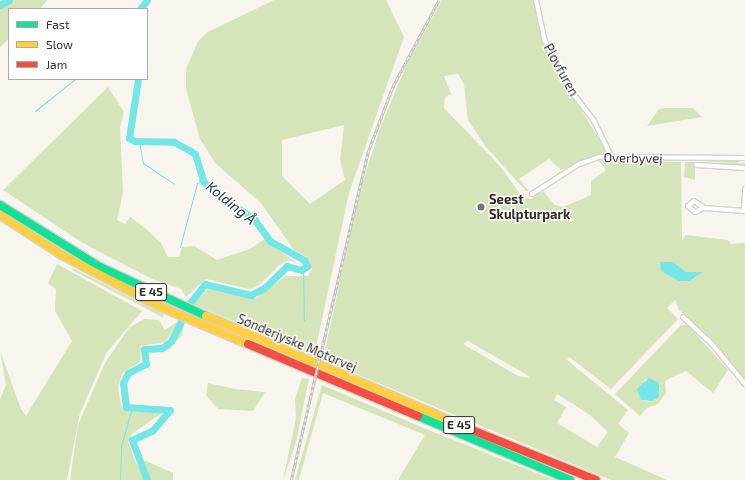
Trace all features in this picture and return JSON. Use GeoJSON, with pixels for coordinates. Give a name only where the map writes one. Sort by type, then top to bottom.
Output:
{"type":"FeatureCollection","features":[{"type":"Feature","properties":{"kind":"highway","name":"Sønderjyske Motorvej"},"geometry":{"type":"LineString","coordinates":[[0,205],[100,267],[147,290],[431,414],[596,480]]}},
{"type":"Feature","properties":{"kind":"highway","name":"Sønderjyske Motorvej"},"geometry":{"type":"LineString","coordinates":[[0,215],[62,256],[159,306],[570,480]]}},
{"type":"Feature","properties":{"kind":"street","name":"Plovfuren"},"geometry":{"type":"LineString","coordinates":[[536,0],[544,39],[556,64],[570,90],[594,121],[611,156]]}},
{"type":"Feature","properties":{"kind":"street","name":"Overbyvej"},"geometry":{"type":"LineString","coordinates":[[532,194],[586,160],[611,156],[745,158]]}},
{"type":"Feature","properties":{"kind":"street"},"geometry":{"type":"LineString","coordinates":[[696,165],[745,168]]}},
{"type":"Feature","properties":{"kind":"street"},"geometry":{"type":"LineString","coordinates":[[704,208],[745,211],[745,189]]}},
{"type":"Feature","properties":{"kind":"street"},"geometry":{"type":"LineString","coordinates":[[683,317],[712,344],[745,384]]}},
{"type":"Feature","properties":{"kind":"green space"},"geometry":{"type":"Polygon","coordinates":[[[9,0],[47,0],[41,8],[8,8],[8,40],[0,47],[0,1],[3,4],[9,0]]]}},
{"type":"Feature","properties":{"kind":"green space"},"geometry":{"type":"Polygon","coordinates":[[[274,0],[386,0],[404,37],[349,193],[314,356],[193,304],[211,286],[256,298],[285,276],[308,276],[312,269],[307,257],[294,250],[261,203],[215,163],[200,139],[186,89],[186,69],[198,41],[208,32],[274,0]],[[344,125],[282,140],[282,176],[310,204],[345,180],[340,160],[344,125]]]}},
{"type":"Feature","properties":{"kind":"green space"},"geometry":{"type":"Polygon","coordinates":[[[442,0],[534,0],[542,39],[559,75],[608,153],[561,170],[549,159],[519,179],[529,191],[526,191],[486,147],[468,120],[464,84],[458,74],[444,76],[451,94],[445,97],[444,108],[500,166],[523,198],[531,199],[543,191],[555,205],[563,207],[591,195],[591,181],[606,170],[598,160],[681,162],[682,240],[686,235],[728,240],[731,244],[745,243],[745,379],[713,341],[679,310],[675,300],[667,308],[678,319],[611,389],[569,357],[567,360],[628,410],[618,424],[629,433],[615,457],[667,480],[611,480],[323,360],[358,197],[380,128],[406,66],[442,0]],[[468,341],[463,344],[518,376],[530,378],[527,375],[468,341]],[[557,394],[554,400],[566,407],[557,423],[597,447],[608,432],[590,415],[557,394]]]}},
{"type":"Feature","properties":{"kind":"green space"},"geometry":{"type":"Polygon","coordinates":[[[108,87],[124,112],[120,127],[123,192],[117,220],[125,224],[130,217],[145,228],[161,243],[168,257],[179,257],[182,247],[194,246],[217,260],[250,249],[265,239],[299,265],[289,260],[279,265],[259,285],[249,289],[206,279],[186,297],[181,289],[152,279],[81,242],[3,190],[108,87]]]}},
{"type":"Feature","properties":{"kind":"green space"},"geometry":{"type":"Polygon","coordinates":[[[693,108],[702,117],[647,126],[659,109],[693,108]]]}},
{"type":"Feature","properties":{"kind":"green space"},"geometry":{"type":"Polygon","coordinates":[[[684,160],[742,160],[737,163],[745,163],[745,166],[695,164],[695,180],[684,177],[685,162],[736,163],[684,160]]]}},
{"type":"Feature","properties":{"kind":"green space"},"geometry":{"type":"Polygon","coordinates":[[[57,264],[142,311],[107,352],[80,413],[67,480],[0,480],[0,399],[6,385],[0,351],[21,409],[26,416],[72,341],[55,311],[56,289],[48,283],[57,264]]]}},
{"type":"Feature","properties":{"kind":"green space"},"geometry":{"type":"Polygon","coordinates":[[[73,268],[163,314],[164,318],[72,270],[73,268]]]}},
{"type":"Feature","properties":{"kind":"green space"},"geometry":{"type":"Polygon","coordinates":[[[144,319],[159,320],[165,330],[177,322],[177,325],[165,342],[141,346],[140,362],[122,373],[118,387],[121,406],[127,411],[163,412],[132,434],[128,442],[137,465],[146,461],[173,473],[173,480],[70,480],[78,425],[105,363],[129,328],[144,319]]]}},
{"type":"Feature","properties":{"kind":"green space"},"geometry":{"type":"Polygon","coordinates":[[[184,325],[182,335],[169,350],[148,353],[169,345],[184,325]]]}},
{"type":"Feature","properties":{"kind":"green space"},"geometry":{"type":"Polygon","coordinates":[[[681,325],[688,325],[728,370],[713,393],[686,371],[672,377],[665,381],[666,393],[658,404],[647,408],[640,416],[615,394],[681,325]],[[645,379],[641,400],[650,402],[661,388],[645,379]]]}},
{"type":"Feature","properties":{"kind":"green space"},"geometry":{"type":"Polygon","coordinates":[[[302,378],[309,379],[296,442],[283,480],[296,418],[295,399],[302,378]]]}},
{"type":"Feature","properties":{"kind":"green space"},"geometry":{"type":"Polygon","coordinates":[[[208,383],[235,389],[265,392],[253,411],[218,409],[206,395],[208,383]]]}},
{"type":"Feature","properties":{"kind":"green space"},"geometry":{"type":"Polygon","coordinates":[[[322,385],[426,429],[554,480],[398,480],[425,435],[323,393],[299,480],[295,480],[322,385]]]}},
{"type":"Feature","properties":{"kind":"water"},"geometry":{"type":"Polygon","coordinates":[[[660,262],[673,262],[686,272],[703,272],[689,281],[679,281],[661,271],[660,262]]]}},
{"type":"Feature","properties":{"kind":"water"},"geometry":{"type":"Polygon","coordinates":[[[649,378],[659,383],[659,397],[652,401],[641,400],[637,389],[649,378]]]}},
{"type":"Feature","properties":{"kind":"waterway","name":"Kolding Å"},"geometry":{"type":"LineString","coordinates":[[0,5],[9,0]]}},
{"type":"Feature","properties":{"kind":"waterway","name":"Kolding Å"},"geometry":{"type":"LineString","coordinates":[[141,8],[147,0]]}},
{"type":"Feature","properties":{"kind":"waterway"},"geometry":{"type":"LineString","coordinates":[[35,111],[74,80]]}},
{"type":"Feature","properties":{"kind":"waterway","name":"Kolding Å"},"geometry":{"type":"LineString","coordinates":[[138,80],[129,138],[135,141],[174,142],[195,154],[203,181],[215,193],[254,219],[270,241],[304,260],[307,266],[301,270],[287,266],[264,288],[251,295],[205,284],[189,304]]}},
{"type":"Feature","properties":{"kind":"waterway"},"geometry":{"type":"LineString","coordinates":[[139,141],[143,163],[174,184]]}},
{"type":"Feature","properties":{"kind":"waterway"},"geometry":{"type":"LineString","coordinates":[[180,247],[197,183],[203,181]]}},
{"type":"Feature","properties":{"kind":"waterway"},"geometry":{"type":"LineString","coordinates":[[303,270],[304,320]]}},
{"type":"Feature","properties":{"kind":"waterway","name":"Kolding Å"},"geometry":{"type":"LineString","coordinates":[[147,480],[132,440],[153,430],[170,410],[126,407],[123,383],[128,373],[146,364],[144,349],[162,348],[171,341],[181,321]]}},
{"type":"Feature","properties":{"kind":"waterway"},"geometry":{"type":"LineString","coordinates":[[120,480],[121,446],[132,408]]}},
{"type":"Feature","properties":{"kind":"railway"},"geometry":{"type":"LineString","coordinates":[[291,480],[368,152],[393,86],[439,0]]}},
{"type":"Feature","properties":{"kind":"traffic: fast"},"geometry":{"type":"LineString","coordinates":[[0,205],[100,267],[206,316]]}},
{"type":"Feature","properties":{"kind":"traffic: fast"},"geometry":{"type":"LineString","coordinates":[[418,416],[570,480]]}},
{"type":"Feature","properties":{"kind":"traffic: slow"},"geometry":{"type":"LineString","coordinates":[[0,215],[62,255],[159,306],[248,344]]}},
{"type":"Feature","properties":{"kind":"traffic: slow"},"geometry":{"type":"LineString","coordinates":[[206,316],[467,428]]}},
{"type":"Feature","properties":{"kind":"traffic: jam"},"geometry":{"type":"LineString","coordinates":[[248,344],[418,416]]}},
{"type":"Feature","properties":{"kind":"traffic: jam"},"geometry":{"type":"LineString","coordinates":[[467,428],[596,480]]}},
{"type":"Feature","properties":{"kind":"place","name":"Seest Skulpturpark"},"geometry":{"type":"Point","coordinates":[481,207]}}]}
